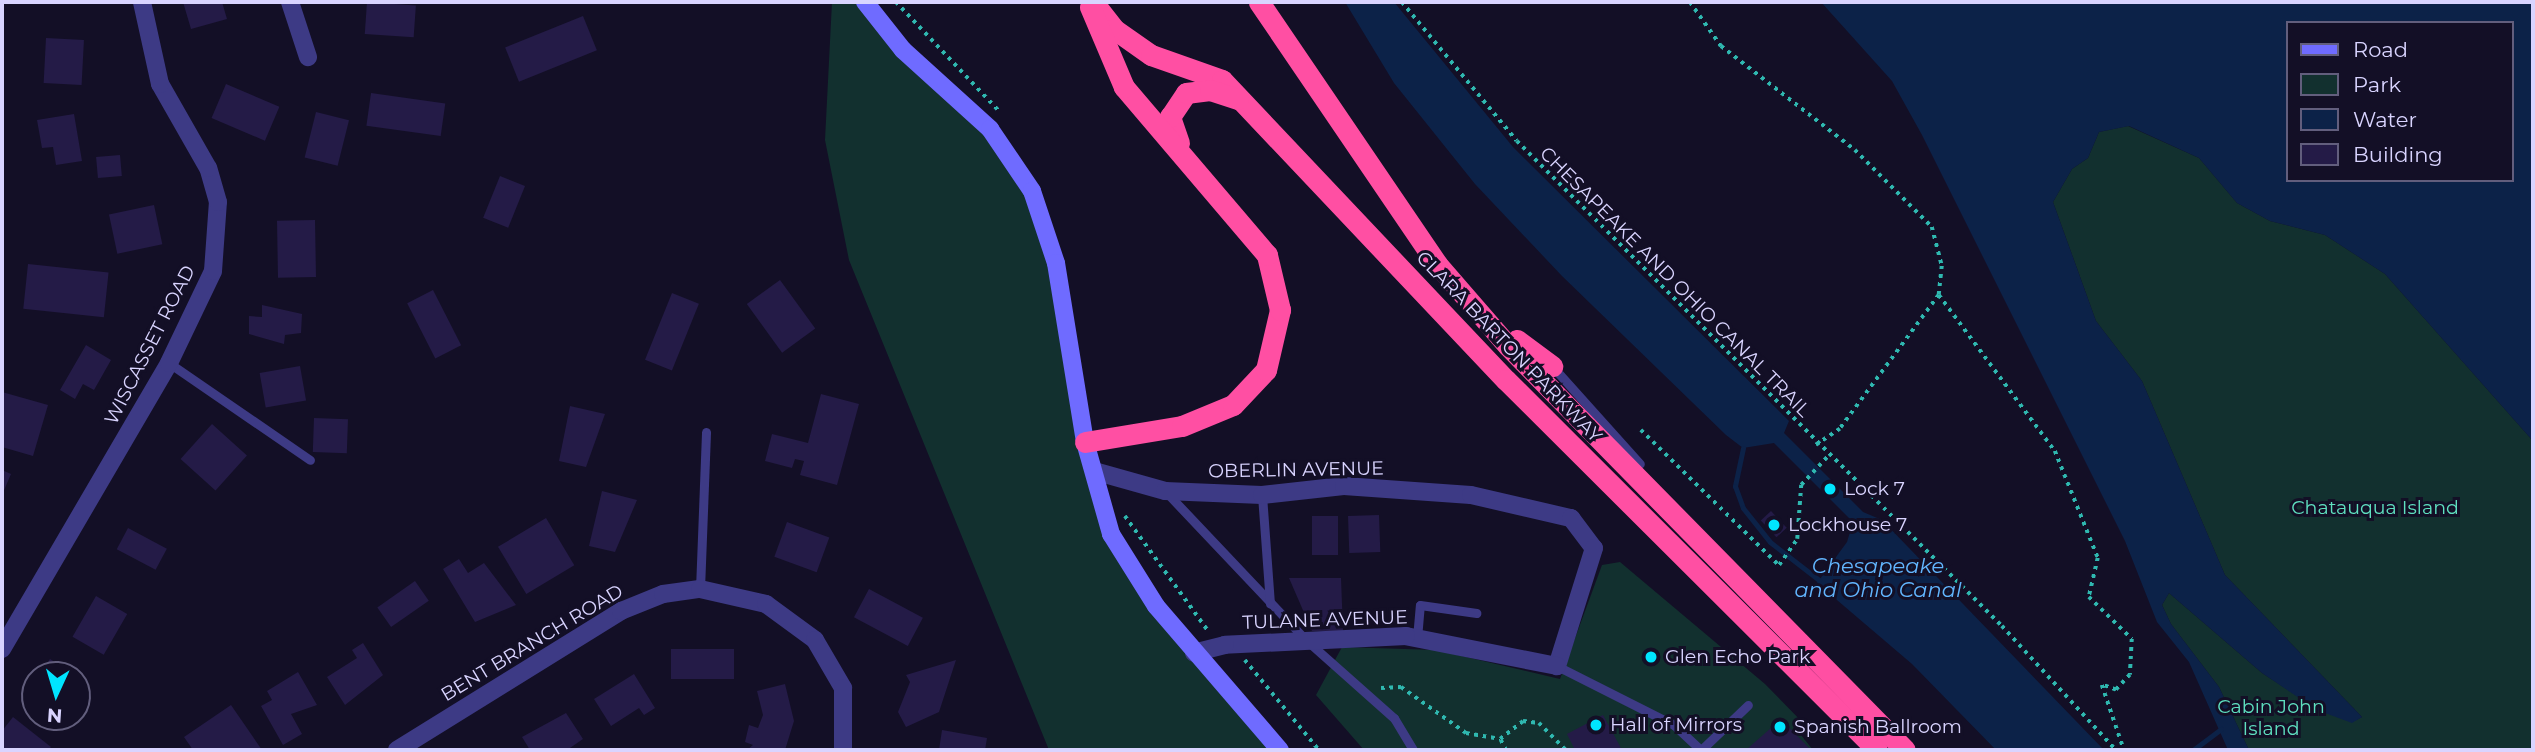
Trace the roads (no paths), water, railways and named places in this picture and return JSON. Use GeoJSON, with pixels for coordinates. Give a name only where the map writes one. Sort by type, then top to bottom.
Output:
{"type":"FeatureCollection","features":[{"type":"Feature","properties":{"kind":"highway"},"geometry":{"type":"LineString","coordinates":[[1085,442],[1212,416],[1253,387],[1274,352],[1280,310],[1267,255],[1125,87],[1088,2]]}},
{"type":"Feature","properties":{"kind":"highway","name":"CLARA BARTON PARKWAY"},"geometry":{"type":"LineString","coordinates":[[1093,2],[1130,41],[1223,80],[1506,380],[1877,750]]}},
{"type":"Feature","properties":{"kind":"highway","name":"CLARA BARTON PARKWAY"},"geometry":{"type":"LineString","coordinates":[[1259,2],[1437,264],[1670,513],[1905,750]]}},
{"type":"Feature","properties":{"kind":"highway"},"geometry":{"type":"LineString","coordinates":[[1191,163],[1171,130],[1178,101],[1197,90],[1242,101]]}},
{"type":"Feature","properties":{"kind":"highway"},"geometry":{"type":"LineString","coordinates":[[1437,264],[1552,366]]}},
{"type":"Feature","properties":{"kind":"highway"},"geometry":{"type":"LineString","coordinates":[[1640,464],[1670,513]]}},
{"type":"Feature","properties":{"kind":"main road"},"geometry":{"type":"LineString","coordinates":[[865,2],[903,50],[990,129],[1032,191],[1056,263],[1085,442],[1111,534],[1194,653],[1280,750]]}},
{"type":"Feature","properties":{"kind":"street","name":"WISCASSET ROAD"},"geometry":{"type":"LineString","coordinates":[[2,649],[169,363],[213,271],[220,225],[208,168],[160,84],[142,2]]}},
{"type":"Feature","properties":{"kind":"street"},"geometry":{"type":"LineString","coordinates":[[290,2],[308,57]]}},
{"type":"Feature","properties":{"kind":"street","name":"OBERLIN AVENUE"},"geometry":{"type":"LineString","coordinates":[[1094,471],[1165,491],[1262,495],[1344,486],[1471,495],[1571,519],[1589,536],[1592,562],[1557,666]]}},
{"type":"Feature","properties":{"kind":"street","name":"BENT BRANCH ROAD"},"geometry":{"type":"LineString","coordinates":[[397,750],[621,611],[663,594],[700,589],[766,604],[815,640],[843,688],[843,750]]}},
{"type":"Feature","properties":{"kind":"street","name":"TULANE AVENUE"},"geometry":{"type":"LineString","coordinates":[[1194,653],[1306,640],[1417,638],[1557,666]]}},
{"type":"Feature","properties":{"kind":"lane"},"geometry":{"type":"LineString","coordinates":[[169,363],[310,460]]}},
{"type":"Feature","properties":{"kind":"lane"},"geometry":{"type":"LineString","coordinates":[[1552,366],[1640,464]]}},
{"type":"Feature","properties":{"kind":"lane"},"geometry":{"type":"LineString","coordinates":[[700,589],[706,432]]}},
{"type":"Feature","properties":{"kind":"lane"},"geometry":{"type":"LineString","coordinates":[[1165,491],[1306,640],[1394,718],[1413,750]]}},
{"type":"Feature","properties":{"kind":"lane"},"geometry":{"type":"LineString","coordinates":[[1262,495],[1270,604]]}},
{"type":"Feature","properties":{"kind":"lane"},"geometry":{"type":"LineString","coordinates":[[1417,638],[1420,605],[1476,613]]}},
{"type":"Feature","properties":{"kind":"lane"},"geometry":{"type":"LineString","coordinates":[[1557,666],[1674,725],[1701,750],[1748,705]]}},
{"type":"Feature","properties":{"kind":"water","name":"Chesapeake and Ohio Canal"},"geometry":{"type":"Polygon","coordinates":[[[1345,2],[1394,2],[1513,147],[1789,421],[1784,433],[1863,512],[1882,520],[2104,750],[1996,750],[1912,664],[1817,583],[1847,542],[1853,522],[1774,443],[1743,448],[1726,435],[1562,276],[1475,184],[1394,83],[1345,2]]]}},
{"type":"Feature","properties":{"kind":"water"},"geometry":{"type":"Polygon","coordinates":[[[1821,2],[2533,2],[2533,441],[2385,274],[2325,235],[2270,221],[2237,203],[2199,158],[2129,126],[2099,132],[2088,158],[2072,169],[2053,202],[2096,321],[2142,381],[2225,575],[2362,717],[2352,723],[2317,710],[2262,673],[2169,593],[2162,605],[2171,624],[2219,687],[2249,750],[2228,750],[2189,662],[2157,622],[2125,541],[1922,135],[1892,81],[1821,2]]]}},
{"type":"Feature","properties":{"kind":"waterway","name":"Chesapeake and Ohio Canal"},"geometry":{"type":"LineString","coordinates":[[1743,448],[1735,486],[1743,508],[1770,542],[1819,580]]}},
{"type":"Feature","properties":{"kind":"waterway"},"geometry":{"type":"LineString","coordinates":[[2193,750],[2221,729]]}},
{"type":"Feature","properties":{"kind":"place","name":"Lock 7"},"geometry":{"type":"Point","coordinates":[1830,489]}},
{"type":"Feature","properties":{"kind":"place","name":"Lockhouse 7"},"geometry":{"type":"Point","coordinates":[1774,525]}},
{"type":"Feature","properties":{"kind":"place","name":"Glen Echo Park"},"geometry":{"type":"Point","coordinates":[1651,657]}},
{"type":"Feature","properties":{"kind":"place","name":"Hall of Mirrors"},"geometry":{"type":"Point","coordinates":[1596,725]}},
{"type":"Feature","properties":{"kind":"place","name":"Spanish Ballroom"},"geometry":{"type":"Point","coordinates":[1780,727]}},
{"type":"Feature","properties":{"kind":"park label","name":"Chatauqua Island"},"geometry":{"type":"Point","coordinates":[2375,508]}},
{"type":"Feature","properties":{"kind":"park label","name":"Cabin John Island"},"geometry":{"type":"Point","coordinates":[2271,718]}}]}
